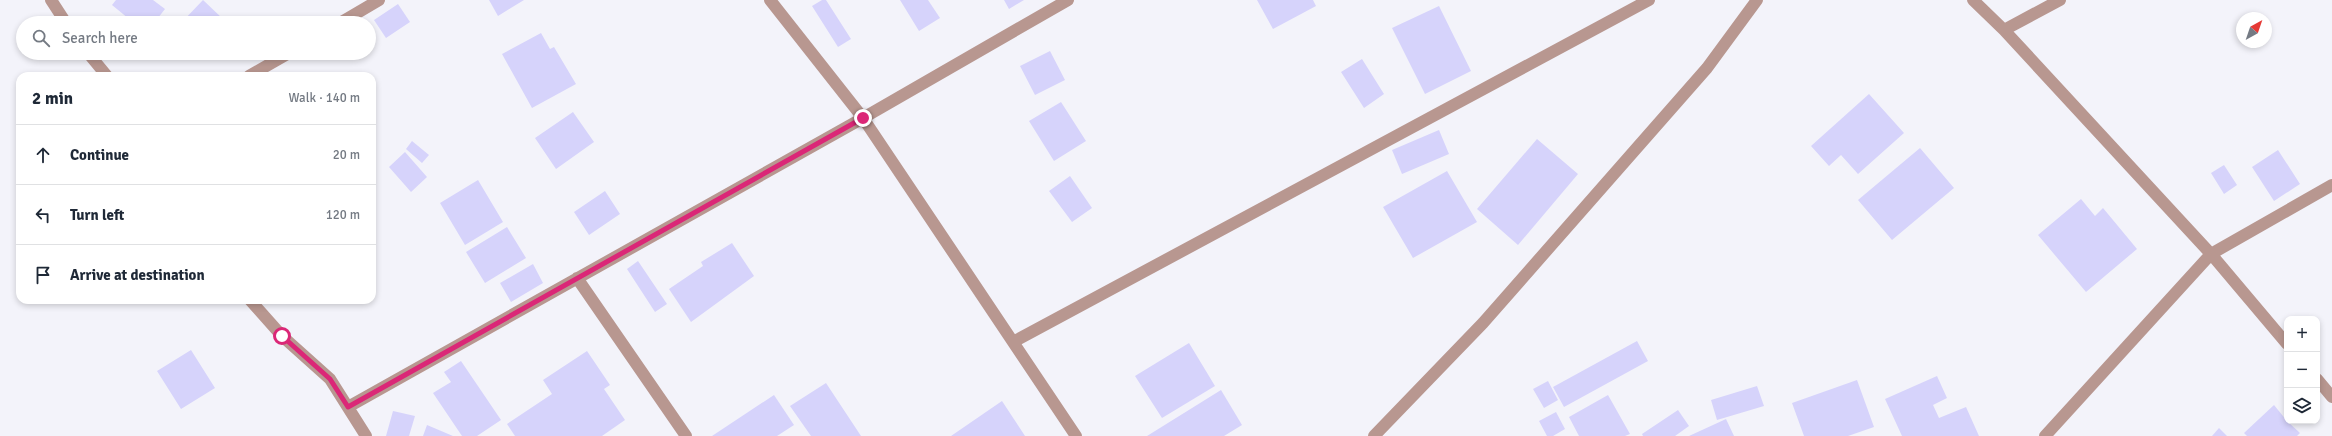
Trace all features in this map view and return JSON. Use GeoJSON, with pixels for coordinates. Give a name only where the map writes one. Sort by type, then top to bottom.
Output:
{"type":"FeatureCollection","features":[{"type":"Feature","properties":{"kind":"street"},"geometry":{"type":"LineString","coordinates":[[51,0],[61,16]]}},
{"type":"Feature","properties":{"kind":"street"},"geometry":{"type":"LineString","coordinates":[[352,16],[380,0]]}},
{"type":"Feature","properties":{"kind":"street"},"geometry":{"type":"LineString","coordinates":[[770,0],[863,118],[1076,436]]}},
{"type":"Feature","properties":{"kind":"street"},"geometry":{"type":"LineString","coordinates":[[348,407],[863,118],[1068,0]]}},
{"type":"Feature","properties":{"kind":"street"},"geometry":{"type":"LineString","coordinates":[[1013,342],[1649,0]]}},
{"type":"Feature","properties":{"kind":"street"},"geometry":{"type":"LineString","coordinates":[[1374,436],[1483,323],[1707,68],[1757,0]]}},
{"type":"Feature","properties":{"kind":"street"},"geometry":{"type":"LineString","coordinates":[[1973,0],[2004,30],[2211,254],[2284,340]]}},
{"type":"Feature","properties":{"kind":"street"},"geometry":{"type":"LineString","coordinates":[[2004,30],[2060,0]]}},
{"type":"Feature","properties":{"kind":"street"},"geometry":{"type":"LineString","coordinates":[[94,60],[104,72]]}},
{"type":"Feature","properties":{"kind":"street"},"geometry":{"type":"LineString","coordinates":[[256,72],[277,60]]}},
{"type":"Feature","properties":{"kind":"street"},"geometry":{"type":"LineString","coordinates":[[2050,433],[2211,254],[2332,185]]}},
{"type":"Feature","properties":{"kind":"street"},"geometry":{"type":"LineString","coordinates":[[577,278],[686,436]]}},
{"type":"Feature","properties":{"kind":"street"},"geometry":{"type":"LineString","coordinates":[[254,304],[282,336],[330,379],[366,436]]}},
{"type":"Feature","properties":{"kind":"street"},"geometry":{"type":"LineString","coordinates":[[2320,383],[2332,397]]}},
{"type":"Feature","properties":{"kind":"building"},"geometry":{"type":"Polygon","coordinates":[[[116,0],[153,0],[165,9],[160,16],[125,16],[112,5],[116,0]]]}},
{"type":"Feature","properties":{"kind":"building"},"geometry":{"type":"Polygon","coordinates":[[[203,0],[220,16],[188,16],[203,0]]]}},
{"type":"Feature","properties":{"kind":"building"},"geometry":{"type":"Polygon","coordinates":[[[489,0],[524,0],[498,16],[489,0]]]}},
{"type":"Feature","properties":{"kind":"building"},"geometry":{"type":"Polygon","coordinates":[[[822,0],[826,0],[851,39],[838,47],[812,6],[822,0]]]}},
{"type":"Feature","properties":{"kind":"building"},"geometry":{"type":"Polygon","coordinates":[[[900,0],[928,0],[940,18],[919,31],[900,0]]]}},
{"type":"Feature","properties":{"kind":"building"},"geometry":{"type":"Polygon","coordinates":[[[1004,0],[1024,0],[1009,9],[1004,0]]]}},
{"type":"Feature","properties":{"kind":"building"},"geometry":{"type":"Polygon","coordinates":[[[1257,0],[1313,0],[1316,6],[1273,29],[1257,0]]]}},
{"type":"Feature","properties":{"kind":"building"},"geometry":{"type":"Polygon","coordinates":[[[398,4],[410,22],[386,38],[376,23],[376,19],[398,4]]]}},
{"type":"Feature","properties":{"kind":"building"},"geometry":{"type":"Polygon","coordinates":[[[1439,6],[1471,71],[1425,94],[1392,28],[1439,6]]]}},
{"type":"Feature","properties":{"kind":"building"},"geometry":{"type":"Polygon","coordinates":[[[541,33],[550,49],[554,47],[576,84],[532,108],[502,54],[541,33]]]}},
{"type":"Feature","properties":{"kind":"building"},"geometry":{"type":"Polygon","coordinates":[[[1050,51],[1065,80],[1035,95],[1020,66],[1050,51]]]}},
{"type":"Feature","properties":{"kind":"building"},"geometry":{"type":"Polygon","coordinates":[[[1362,59],[1384,94],[1364,108],[1341,72],[1362,59]]]}},
{"type":"Feature","properties":{"kind":"building"},"geometry":{"type":"Polygon","coordinates":[[[1869,94],[1904,133],[1858,174],[1841,155],[1829,166],[1811,146],[1869,94]]]}},
{"type":"Feature","properties":{"kind":"building"},"geometry":{"type":"Polygon","coordinates":[[[1061,102],[1086,141],[1054,161],[1029,121],[1061,102]]]}},
{"type":"Feature","properties":{"kind":"building"},"geometry":{"type":"Polygon","coordinates":[[[573,112],[594,142],[556,169],[535,138],[573,112]]]}},
{"type":"Feature","properties":{"kind":"building"},"geometry":{"type":"Polygon","coordinates":[[[1439,130],[1449,154],[1402,174],[1392,150],[1439,130]]]}},
{"type":"Feature","properties":{"kind":"building"},"geometry":{"type":"Polygon","coordinates":[[[1537,139],[1578,174],[1518,245],[1477,209],[1537,139]]]}},
{"type":"Feature","properties":{"kind":"building"},"geometry":{"type":"Polygon","coordinates":[[[412,141],[429,155],[422,163],[406,149],[412,141]]]}},
{"type":"Feature","properties":{"kind":"building"},"geometry":{"type":"Polygon","coordinates":[[[1920,148],[1954,188],[1892,240],[1858,200],[1920,148]]]}},
{"type":"Feature","properties":{"kind":"building"},"geometry":{"type":"Polygon","coordinates":[[[2278,150],[2300,184],[2274,201],[2252,167],[2278,150]]]}},
{"type":"Feature","properties":{"kind":"building"},"geometry":{"type":"Polygon","coordinates":[[[405,152],[427,177],[411,192],[389,167],[405,152]]]}},
{"type":"Feature","properties":{"kind":"building"},"geometry":{"type":"Polygon","coordinates":[[[2224,165],[2237,185],[2224,194],[2211,173],[2224,165]]]}},
{"type":"Feature","properties":{"kind":"building"},"geometry":{"type":"Polygon","coordinates":[[[1447,171],[1477,222],[1413,258],[1383,207],[1447,171]]]}},
{"type":"Feature","properties":{"kind":"building"},"geometry":{"type":"Polygon","coordinates":[[[1070,176],[1092,208],[1072,222],[1049,191],[1070,176]]]}},
{"type":"Feature","properties":{"kind":"building"},"geometry":{"type":"Polygon","coordinates":[[[478,180],[503,222],[465,245],[440,203],[478,180]]]}},
{"type":"Feature","properties":{"kind":"building"},"geometry":{"type":"Polygon","coordinates":[[[605,191],[620,214],[589,235],[574,212],[605,191]]]}},
{"type":"Feature","properties":{"kind":"building"},"geometry":{"type":"Polygon","coordinates":[[[2081,199],[2095,216],[2103,208],[2137,249],[2086,292],[2038,235],[2081,199]]]}},
{"type":"Feature","properties":{"kind":"building"},"geometry":{"type":"Polygon","coordinates":[[[507,227],[526,258],[485,283],[466,252],[507,227]]]}},
{"type":"Feature","properties":{"kind":"building"},"geometry":{"type":"Polygon","coordinates":[[[732,243],[754,276],[691,322],[669,289],[703,266],[701,262],[732,243]]]}},
{"type":"Feature","properties":{"kind":"building"},"geometry":{"type":"Polygon","coordinates":[[[638,261],[667,304],[655,312],[627,269],[638,261]]]}},
{"type":"Feature","properties":{"kind":"building"},"geometry":{"type":"Polygon","coordinates":[[[533,264],[543,283],[511,302],[500,283],[533,264]]]}},
{"type":"Feature","properties":{"kind":"building"},"geometry":{"type":"Polygon","coordinates":[[[1637,341],[1648,361],[1564,407],[1553,387],[1637,341]]]}},
{"type":"Feature","properties":{"kind":"building"},"geometry":{"type":"Polygon","coordinates":[[[1189,343],[1215,386],[1162,418],[1135,376],[1189,343]]]}},
{"type":"Feature","properties":{"kind":"building"},"geometry":{"type":"Polygon","coordinates":[[[191,350],[215,388],[181,409],[157,371],[191,350]]]}},
{"type":"Feature","properties":{"kind":"building"},"geometry":{"type":"Polygon","coordinates":[[[587,351],[610,385],[604,389],[625,420],[602,436],[515,436],[507,424],[552,394],[543,380],[587,351]]]}},
{"type":"Feature","properties":{"kind":"building"},"geometry":{"type":"Polygon","coordinates":[[[461,361],[501,420],[477,436],[462,436],[433,393],[451,382],[444,372],[461,361]]]}},
{"type":"Feature","properties":{"kind":"building"},"geometry":{"type":"Polygon","coordinates":[[[1937,376],[1947,398],[1933,405],[1939,418],[1966,407],[1979,436],[1902,436],[1885,399],[1937,376]]]}},
{"type":"Feature","properties":{"kind":"building"},"geometry":{"type":"Polygon","coordinates":[[[1857,380],[1874,427],[1848,436],[1804,436],[1792,403],[1857,380]]]}},
{"type":"Feature","properties":{"kind":"building"},"geometry":{"type":"Polygon","coordinates":[[[1548,381],[1558,400],[1544,408],[1533,389],[1548,381]]]}},
{"type":"Feature","properties":{"kind":"building"},"geometry":{"type":"Polygon","coordinates":[[[826,383],[861,436],[811,436],[790,406],[826,383]]]}},
{"type":"Feature","properties":{"kind":"building"},"geometry":{"type":"Polygon","coordinates":[[[1757,386],[1764,406],[1717,420],[1711,400],[1757,386]]]}},
{"type":"Feature","properties":{"kind":"building"},"geometry":{"type":"Polygon","coordinates":[[[1221,390],[1242,425],[1224,436],[1147,436],[1221,390]]]}},
{"type":"Feature","properties":{"kind":"building"},"geometry":{"type":"Polygon","coordinates":[[[774,395],[794,425],[777,436],[712,436],[774,395]]]}},
{"type":"Feature","properties":{"kind":"building"},"geometry":{"type":"Polygon","coordinates":[[[1608,395],[1630,434],[1625,436],[1579,436],[1569,417],[1608,395]]]}},
{"type":"Feature","properties":{"kind":"building"},"geometry":{"type":"Polygon","coordinates":[[[1002,401],[1025,436],[951,436],[1002,401]]]}},
{"type":"Feature","properties":{"kind":"building"},"geometry":{"type":"Polygon","coordinates":[[[2274,405],[2284,417],[2284,424],[2290,424],[2300,433],[2297,436],[2247,436],[2244,433],[2274,405]]]}},
{"type":"Feature","properties":{"kind":"building"},"geometry":{"type":"Polygon","coordinates":[[[1678,410],[1689,426],[1675,436],[1643,436],[1642,434],[1678,410]]]}},
{"type":"Feature","properties":{"kind":"building"},"geometry":{"type":"Polygon","coordinates":[[[393,411],[415,416],[409,436],[386,436],[393,411]]]}},
{"type":"Feature","properties":{"kind":"building"},"geometry":{"type":"Polygon","coordinates":[[[1556,412],[1565,429],[1553,436],[1547,436],[1539,421],[1556,412]]]}},
{"type":"Feature","properties":{"kind":"building"},"geometry":{"type":"Polygon","coordinates":[[[1726,419],[1734,436],[1689,436],[1726,419]]]}},
{"type":"Feature","properties":{"kind":"building"},"geometry":{"type":"Polygon","coordinates":[[[427,425],[453,436],[423,436],[427,425]]]}},
{"type":"Feature","properties":{"kind":"building"},"geometry":{"type":"Polygon","coordinates":[[[2219,428],[2227,436],[2212,436],[2219,428]]]}},
{"type":"Feature","properties":{"kind":"route"},"geometry":{"type":"LineString","coordinates":[[282,336],[330,379],[348,407],[863,118]]}}]}
